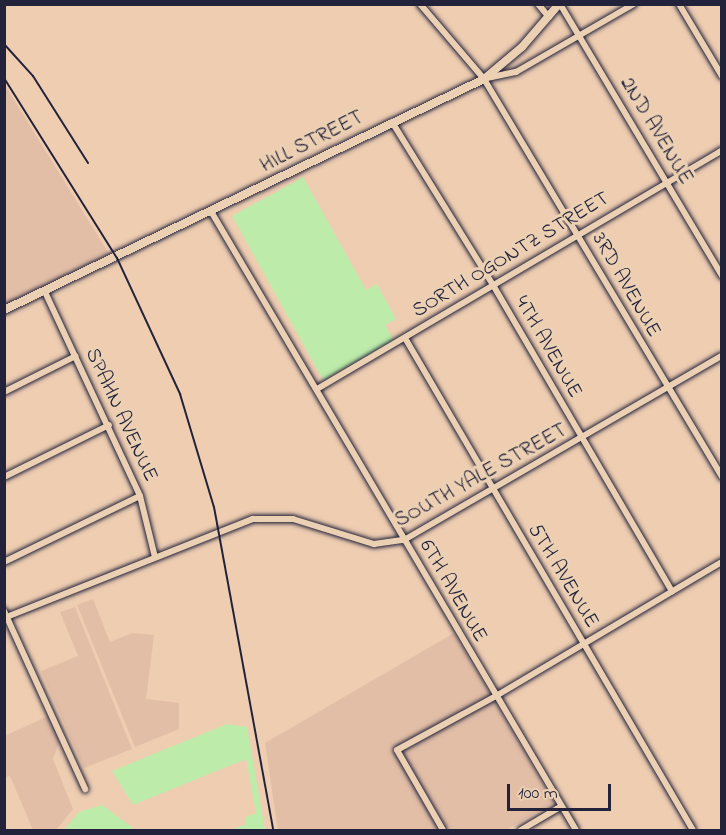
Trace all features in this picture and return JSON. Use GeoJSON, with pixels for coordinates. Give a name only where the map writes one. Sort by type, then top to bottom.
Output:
{"type":"FeatureCollection","features":[{"type":"Feature","properties":{"kind":"main road"},"geometry":{"type":"LineString","coordinates":[[484,79],[514,55],[559,4]]}},
{"type":"Feature","properties":{"kind":"main road","name":"HILL STREET"},"geometry":{"type":"LineString","coordinates":[[4,310],[212,213],[392,121],[484,79]]}},
{"type":"Feature","properties":{"kind":"street","name":"3RD AVENUE"},"geometry":{"type":"LineString","coordinates":[[420,4],[484,79],[722,477]]}},
{"type":"Feature","properties":{"kind":"street"},"geometry":{"type":"LineString","coordinates":[[538,4],[549,17]]}},
{"type":"Feature","properties":{"kind":"street","name":"2ND AVENUE"},"geometry":{"type":"LineString","coordinates":[[559,4],[580,35],[722,276]]}},
{"type":"Feature","properties":{"kind":"street","name":"HILL STREET"},"geometry":{"type":"LineString","coordinates":[[484,79],[516,72],[634,4]]}},
{"type":"Feature","properties":{"kind":"street"},"geometry":{"type":"LineString","coordinates":[[679,4],[722,76]]}},
{"type":"Feature","properties":{"kind":"street","name":"4TH AVENUE"},"geometry":{"type":"LineString","coordinates":[[392,121],[494,285],[581,439],[672,591]]}},
{"type":"Feature","properties":{"kind":"street","name":"SORTH OGONTZ STREET"},"geometry":{"type":"LineString","coordinates":[[317,389],[722,150]]}},
{"type":"Feature","properties":{"kind":"street","name":"6TH AVENUE"},"geometry":{"type":"LineString","coordinates":[[212,213],[576,831]]}},
{"type":"Feature","properties":{"kind":"street","name":"SPAHN AVENUE"},"geometry":{"type":"LineString","coordinates":[[45,292],[109,425],[140,496],[155,557]]}},
{"type":"Feature","properties":{"kind":"street","name":"5TH AVENUE"},"geometry":{"type":"LineString","coordinates":[[405,338],[693,831]]}},
{"type":"Feature","properties":{"kind":"street"},"geometry":{"type":"LineString","coordinates":[[4,392],[76,356]]}},
{"type":"Feature","properties":{"kind":"street","name":"SOUTH YALE STREET"},"geometry":{"type":"LineString","coordinates":[[6,615],[253,519],[274,517],[359,541],[404,540],[722,356]]}},
{"type":"Feature","properties":{"kind":"street"},"geometry":{"type":"LineString","coordinates":[[4,477],[109,425]]}},
{"type":"Feature","properties":{"kind":"street"},"geometry":{"type":"LineString","coordinates":[[4,562],[140,496]]}},
{"type":"Feature","properties":{"kind":"street"},"geometry":{"type":"LineString","coordinates":[[443,831],[397,750],[496,696],[722,562]]}},
{"type":"Feature","properties":{"kind":"street"},"geometry":{"type":"LineString","coordinates":[[6,615],[85,789]]}},
{"type":"Feature","properties":{"kind":"street"},"geometry":{"type":"LineString","coordinates":[[521,831],[560,807]]}},
{"type":"Feature","properties":{"kind":"shaded area"},"geometry":{"type":"Polygon","coordinates":[[[5,85],[109,254],[4,305],[5,85]]]}},
{"type":"Feature","properties":{"kind":"shaded area"},"geometry":{"type":"Polygon","coordinates":[[[93,599],[110,642],[132,633],[154,635],[146,699],[179,703],[179,729],[135,747],[77,605],[93,599]]]}},
{"type":"Feature","properties":{"kind":"shaded area"},"geometry":{"type":"Polygon","coordinates":[[[75,607],[132,749],[84,768],[41,671],[78,656],[60,612],[75,607]]]}},
{"type":"Feature","properties":{"kind":"shaded area"},"geometry":{"type":"Polygon","coordinates":[[[454,633],[554,802],[506,830],[278,830],[265,743],[454,633]]]}},
{"type":"Feature","properties":{"kind":"shaded area"},"geometry":{"type":"Polygon","coordinates":[[[50,715],[60,739],[53,759],[73,809],[56,830],[33,830],[10,776],[5,777],[5,736],[50,715]]]}},
{"type":"Feature","properties":{"kind":"green space"},"geometry":{"type":"Polygon","coordinates":[[[303,177],[366,290],[377,284],[396,319],[385,325],[394,341],[323,380],[232,216],[303,177]]]}},
{"type":"Feature","properties":{"kind":"green space"},"geometry":{"type":"Polygon","coordinates":[[[227,724],[247,727],[265,830],[231,830],[246,824],[246,817],[256,813],[246,759],[133,805],[112,771],[227,724]]]}},
{"type":"Feature","properties":{"kind":"green space"},"geometry":{"type":"Polygon","coordinates":[[[102,805],[136,830],[64,830],[79,812],[102,805]]]}},
{"type":"Feature","properties":{"kind":"railway"},"geometry":{"type":"LineString","coordinates":[[4,44],[33,76],[88,163]]}},
{"type":"Feature","properties":{"kind":"railway"},"geometry":{"type":"LineString","coordinates":[[4,78],[117,258],[180,394],[214,507],[273,830]]}}]}
